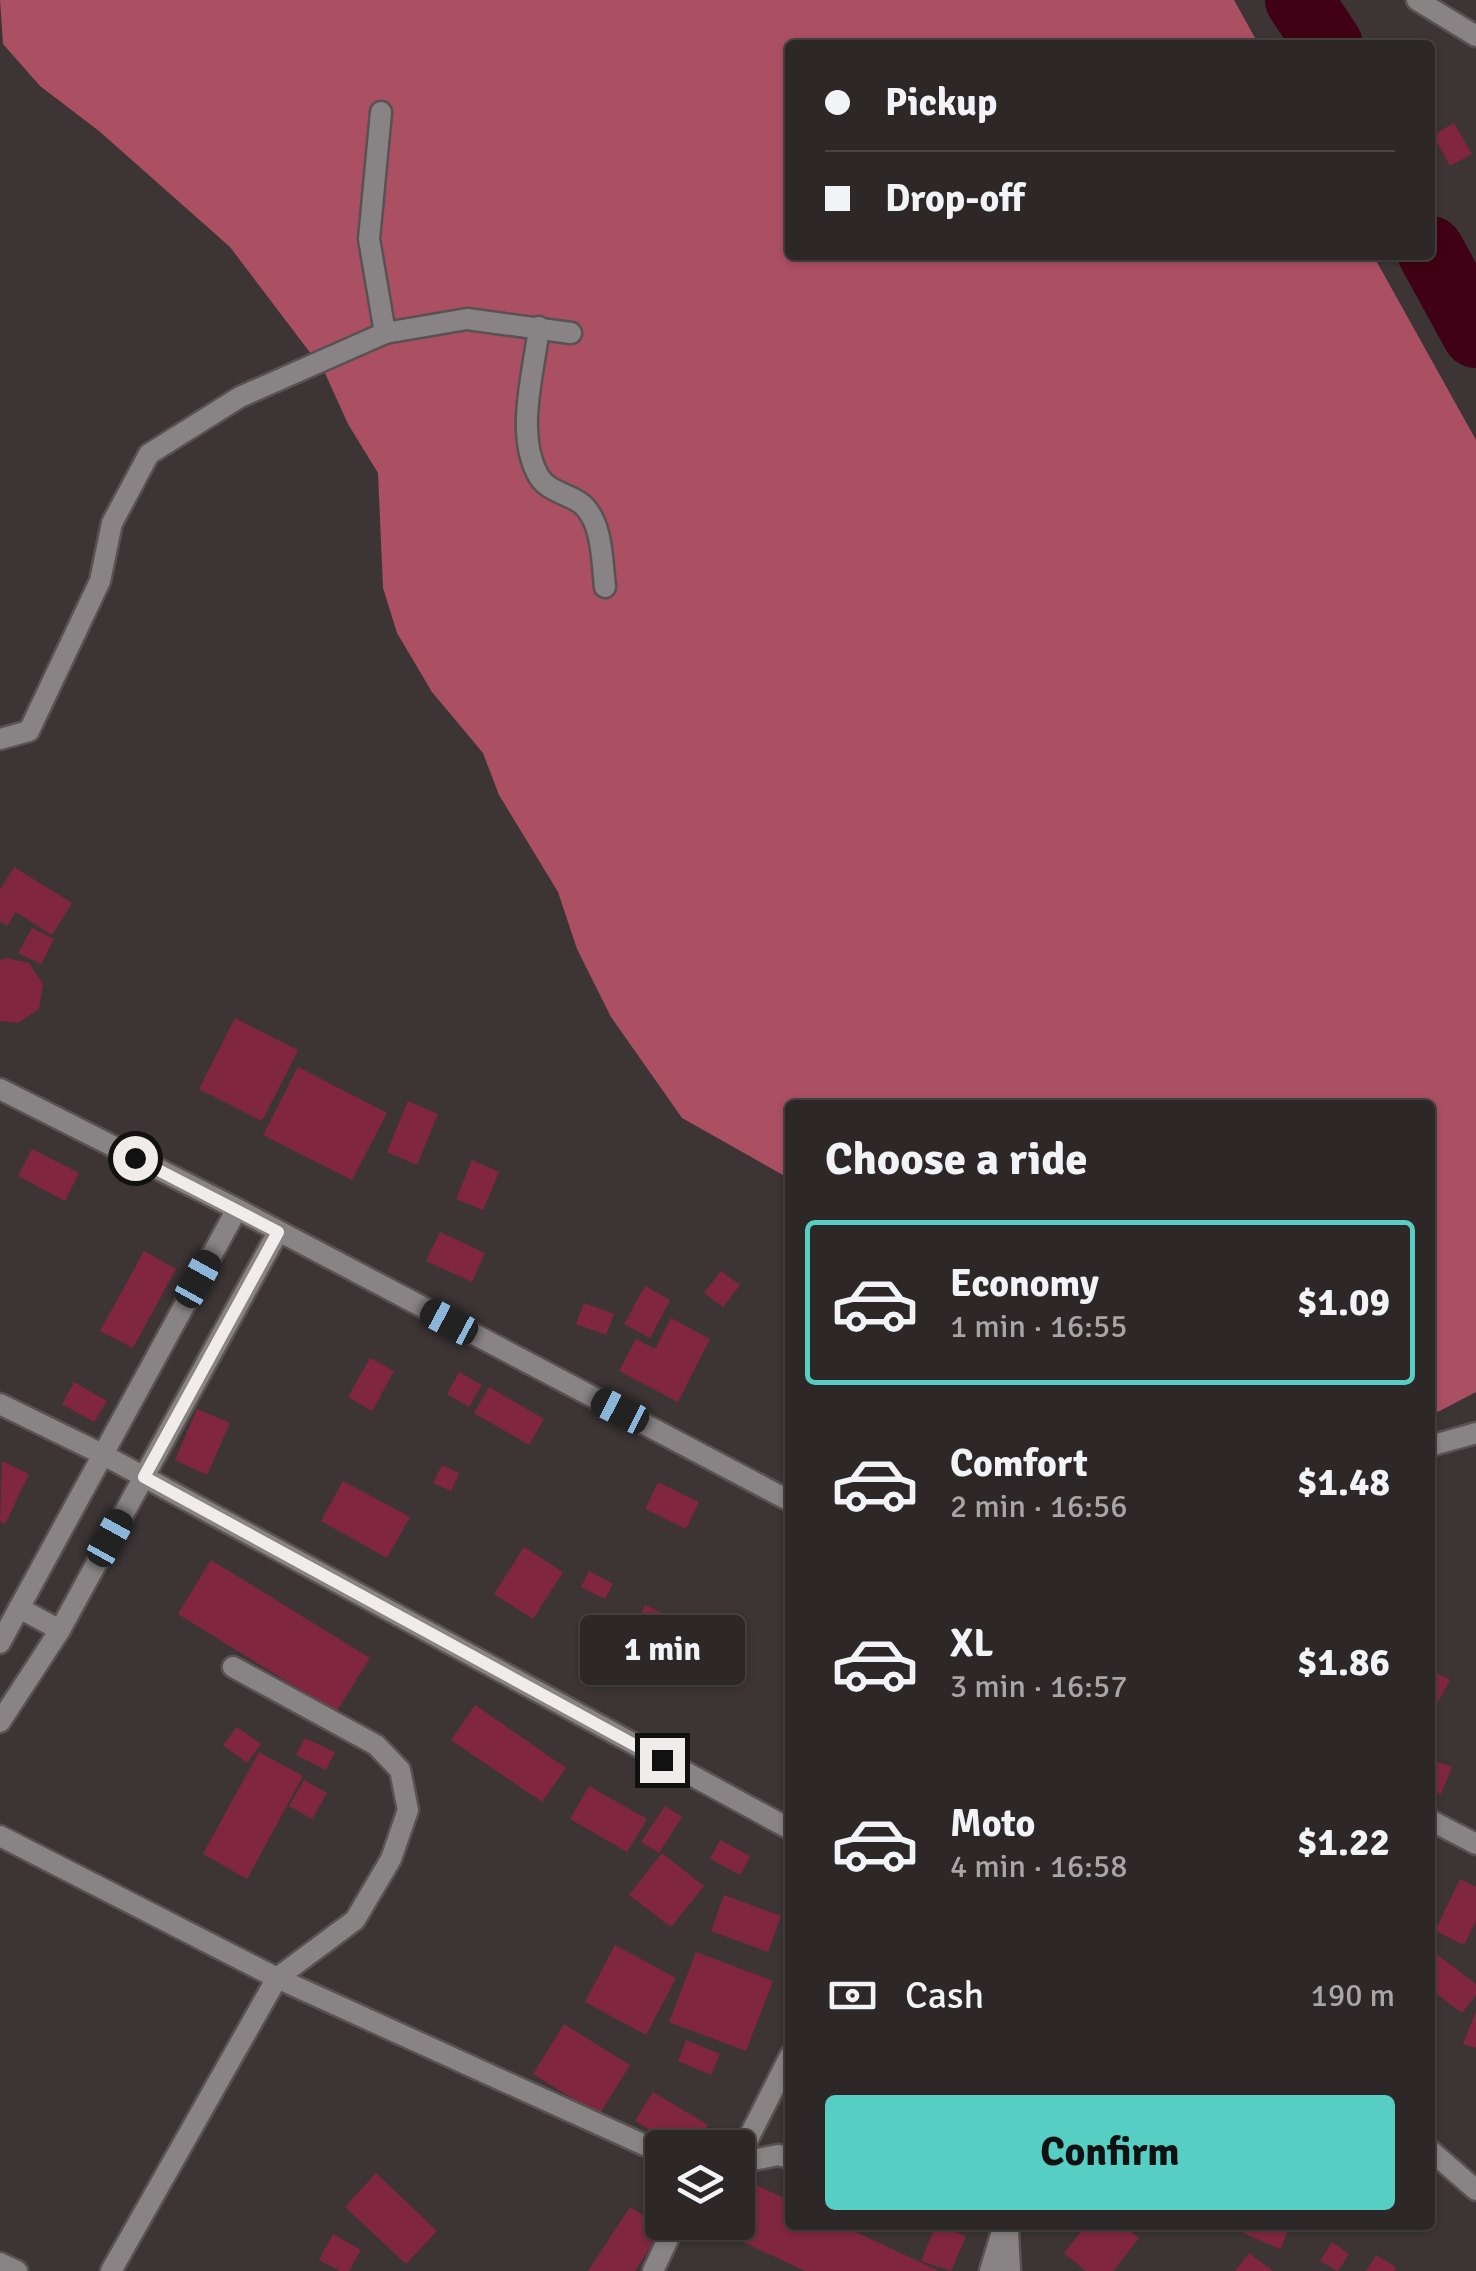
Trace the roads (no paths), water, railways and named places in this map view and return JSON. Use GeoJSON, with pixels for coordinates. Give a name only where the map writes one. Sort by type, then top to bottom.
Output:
{"type":"FeatureCollection","features":[{"type":"Feature","properties":{"kind":"street"},"geometry":{"type":"LineString","coordinates":[[1417,0],[1476,36]]}},
{"type":"Feature","properties":{"kind":"street"},"geometry":{"type":"LineString","coordinates":[[380,112],[369,239],[386,333]]}},
{"type":"Feature","properties":{"kind":"street"},"geometry":{"type":"LineString","coordinates":[[0,739],[28,732],[100,581],[112,524],[149,454],[240,397],[386,333],[467,319],[571,333]]}},
{"type":"Feature","properties":{"kind":"street"},"geometry":{"type":"LineString","coordinates":[[539,327],[526,430],[538,476],[558,494],[582,504],[597,528],[605,587]]}},
{"type":"Feature","properties":{"kind":"street"},"geometry":{"type":"LineString","coordinates":[[0,1089],[785,1498]]}},
{"type":"Feature","properties":{"kind":"street"},"geometry":{"type":"LineString","coordinates":[[0,1643],[236,1209]]}},
{"type":"Feature","properties":{"kind":"street"},"geometry":{"type":"LineString","coordinates":[[0,1722],[60,1630],[278,1232]]}},
{"type":"Feature","properties":{"kind":"street"},"geometry":{"type":"LineString","coordinates":[[0,1404],[102,1454],[785,1826]]}},
{"type":"Feature","properties":{"kind":"street"},"geometry":{"type":"LineString","coordinates":[[1435,1445],[1476,1433]]}},
{"type":"Feature","properties":{"kind":"street"},"geometry":{"type":"LineString","coordinates":[[19,1608],[60,1630]]}},
{"type":"Feature","properties":{"kind":"street"},"geometry":{"type":"LineString","coordinates":[[111,2271],[277,1978],[355,1920],[391,1859],[408,1810],[400,1770],[376,1746],[233,1667]]}},
{"type":"Feature","properties":{"kind":"street"},"geometry":{"type":"LineString","coordinates":[[1435,1823],[1476,1844]]}},
{"type":"Feature","properties":{"kind":"street"},"geometry":{"type":"LineString","coordinates":[[0,1836],[277,1978],[645,2145]]}},
{"type":"Feature","properties":{"kind":"street"},"geometry":{"type":"LineString","coordinates":[[753,2130],[785,2066]]}},
{"type":"Feature","properties":{"kind":"street"},"geometry":{"type":"LineString","coordinates":[[1435,2154],[1476,2190]]}},
{"type":"Feature","properties":{"kind":"street"},"geometry":{"type":"LineString","coordinates":[[755,2160],[785,2157]]}},
{"type":"Feature","properties":{"kind":"street"},"geometry":{"type":"LineString","coordinates":[[990,2271],[1004,2230]]}},
{"type":"Feature","properties":{"kind":"street"},"geometry":{"type":"LineString","coordinates":[[1006,2230],[1010,2271]]}},
{"type":"Feature","properties":{"kind":"street"},"geometry":{"type":"LineString","coordinates":[[653,2271],[668,2240]]}},
{"type":"Feature","properties":{"kind":"street"},"geometry":{"type":"LineString","coordinates":[[0,2263],[17,2271]]}},
{"type":"Feature","properties":{"kind":"waterway"},"geometry":{"type":"LineString","coordinates":[[1299,0],[1326,40]]}},
{"type":"Feature","properties":{"kind":"waterway"},"geometry":{"type":"LineString","coordinates":[[1435,259],[1476,334]]}}]}
